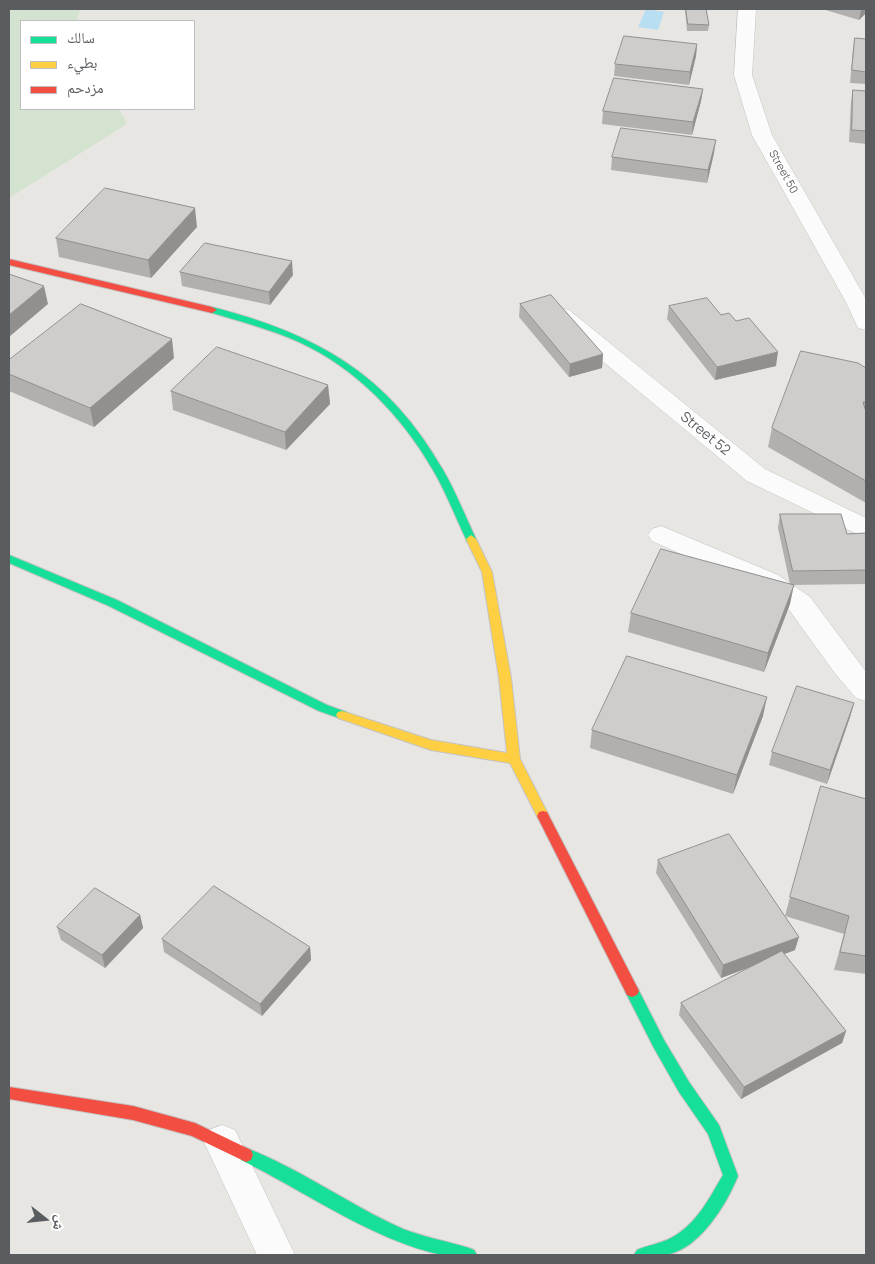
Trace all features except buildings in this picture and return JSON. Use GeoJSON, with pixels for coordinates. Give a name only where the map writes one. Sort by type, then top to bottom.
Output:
{"type":"FeatureCollection","features":[{"type":"Feature","properties":{"kind":"street","name":"Street 50"},"geometry":{"type":"LineString","coordinates":[[747,9],[743,75],[762,135],[861,304],[866,323]]}},
{"type":"Feature","properties":{"kind":"street"},"geometry":{"type":"LineString","coordinates":[[9,262],[169,299],[254,322],[318,347],[356,372],[387,401],[413,433],[438,470],[487,572],[505,678],[514,759],[659,1044],[684,1087],[714,1130],[731,1176],[694,1234],[662,1250],[642,1255]]}},
{"type":"Feature","properties":{"kind":"street","name":"Street 52"},"geometry":{"type":"LineString","coordinates":[[561,315],[756,475],[866,528]]}},
{"type":"Feature","properties":{"kind":"street"},"geometry":{"type":"LineString","coordinates":[[661,535],[769,582],[800,604],[844,665],[866,691]]}},
{"type":"Feature","properties":{"kind":"street"},"geometry":{"type":"LineString","coordinates":[[9,559],[113,603],[323,708],[431,745],[514,759]]}},
{"type":"Feature","properties":{"kind":"street"},"geometry":{"type":"LineString","coordinates":[[9,1093],[133,1114],[195,1130],[283,1173],[337,1204],[402,1236],[469,1255]]}},
{"type":"Feature","properties":{"kind":"street"},"geometry":{"type":"LineString","coordinates":[[222,1142],[276,1255]]}},
{"type":"Feature","properties":{"kind":"green space"},"geometry":{"type":"Polygon","coordinates":[[[9,9],[80,9],[77,20],[20,20],[20,110],[120,110],[127,124],[9,198],[9,9]]]}},
{"type":"Feature","properties":{"kind":"water"},"geometry":{"type":"Polygon","coordinates":[[[646,9],[664,12],[658,30],[638,27],[646,9]]]}},
{"type":"Feature","properties":{"kind":"traffic: fast"},"geometry":{"type":"LineString","coordinates":[[212,310],[265,326],[304,341],[335,358],[370,384],[401,416],[427,452],[443,479],[471,539]]}},
{"type":"Feature","properties":{"kind":"traffic: fast"},"geometry":{"type":"LineString","coordinates":[[9,559],[113,603],[323,708],[342,715]]}},
{"type":"Feature","properties":{"kind":"traffic: fast"},"geometry":{"type":"LineString","coordinates":[[632,991],[659,1044],[684,1087],[714,1130],[731,1176],[706,1218],[687,1237],[661,1250],[642,1255]]}},
{"type":"Feature","properties":{"kind":"traffic: fast"},"geometry":{"type":"LineString","coordinates":[[246,1155],[283,1173],[337,1204],[402,1236],[469,1255]]}},
{"type":"Feature","properties":{"kind":"traffic: slow"},"geometry":{"type":"LineString","coordinates":[[471,539],[487,572],[505,678],[514,759],[543,816]]}},
{"type":"Feature","properties":{"kind":"traffic: slow"},"geometry":{"type":"LineString","coordinates":[[342,715],[431,745],[514,759]]}},
{"type":"Feature","properties":{"kind":"traffic: jam"},"geometry":{"type":"LineString","coordinates":[[9,262],[212,310]]}},
{"type":"Feature","properties":{"kind":"traffic: jam"},"geometry":{"type":"LineString","coordinates":[[543,816],[632,991]]}},
{"type":"Feature","properties":{"kind":"traffic: jam"},"geometry":{"type":"LineString","coordinates":[[9,1093],[133,1113],[195,1130],[246,1155]]}}]}
